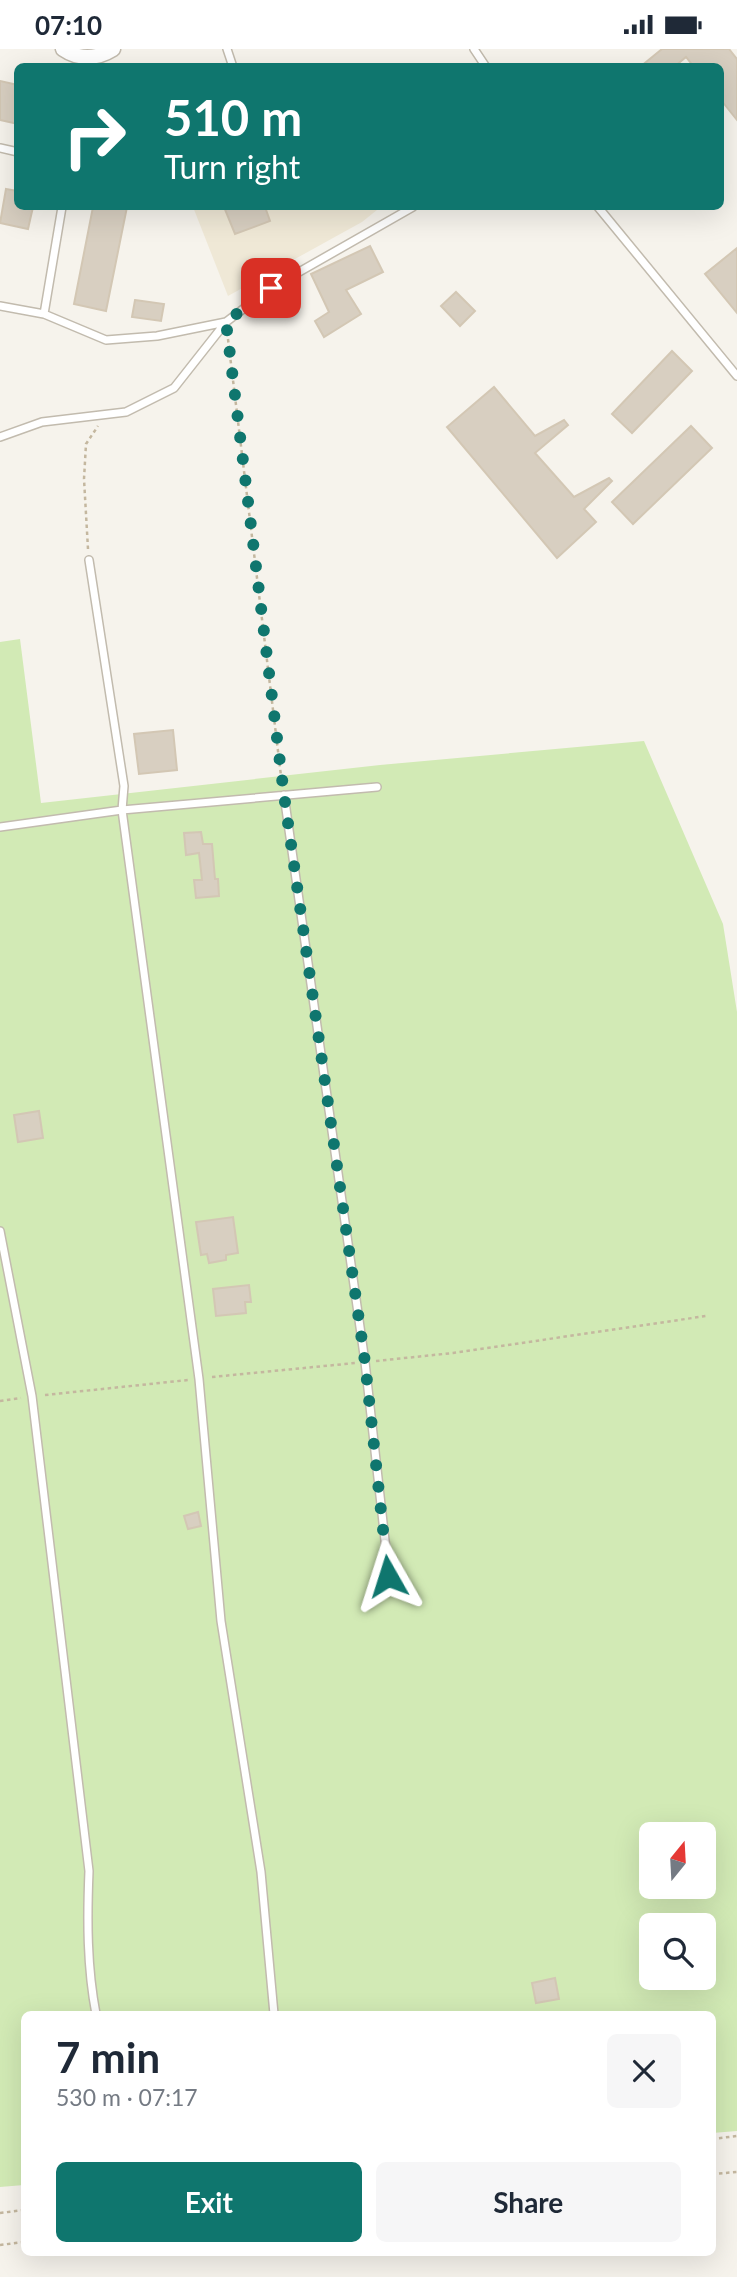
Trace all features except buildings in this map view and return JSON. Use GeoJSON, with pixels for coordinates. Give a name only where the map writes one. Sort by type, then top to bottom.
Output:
{"type":"FeatureCollection","features":[{"type":"Feature","properties":{"kind":"street"},"geometry":{"type":"LineString","coordinates":[[63,49],[87,62],[113,49]]}},
{"type":"Feature","properties":{"kind":"lane"},"geometry":{"type":"LineString","coordinates":[[44,314],[61,210]]}},
{"type":"Feature","properties":{"kind":"lane"},"geometry":{"type":"LineString","coordinates":[[0,437],[42,422],[126,412],[174,388],[226,322],[271,288],[408,210]]}},
{"type":"Feature","properties":{"kind":"lane"},"geometry":{"type":"LineString","coordinates":[[600,210],[737,376]]}},
{"type":"Feature","properties":{"kind":"lane"},"geometry":{"type":"LineString","coordinates":[[0,306],[44,314],[106,340],[157,336],[226,322]]}},
{"type":"Feature","properties":{"kind":"lane"},"geometry":{"type":"LineString","coordinates":[[89,560],[124,786],[122,810],[199,1379],[221,1621],[261,1872],[274,2011]]}},
{"type":"Feature","properties":{"kind":"lane"},"geometry":{"type":"LineString","coordinates":[[0,827],[122,810],[377,787]]}},
{"type":"Feature","properties":{"kind":"lane"},"geometry":{"type":"LineString","coordinates":[[284,795],[365,1362],[388,1576]]}},
{"type":"Feature","properties":{"kind":"lane"},"geometry":{"type":"LineString","coordinates":[[0,1231],[34,1410],[89,1871],[89,1979],[95,2011]]}},
{"type":"Feature","properties":{"kind":"path"},"geometry":{"type":"LineString","coordinates":[[226,322],[284,795]]}},
{"type":"Feature","properties":{"kind":"path"},"geometry":{"type":"LineString","coordinates":[[89,560],[84,479],[86,444],[105,415]]}},
{"type":"Feature","properties":{"kind":"path"},"geometry":{"type":"LineString","coordinates":[[716,2139],[737,2136]]}},
{"type":"Feature","properties":{"kind":"path"},"geometry":{"type":"LineString","coordinates":[[716,2174],[737,2172]]}},
{"type":"Feature","properties":{"kind":"path"},"geometry":{"type":"LineString","coordinates":[[0,2213],[21,2210]]}},
{"type":"Feature","properties":{"kind":"path"},"geometry":{"type":"LineString","coordinates":[[0,2245],[21,2242]]}},
{"type":"Feature","properties":{"kind":"shaded area"},"geometry":{"type":"Polygon","coordinates":[[[194,210],[377,210],[362,222],[228,296],[194,210]]]}},
{"type":"Feature","properties":{"kind":"green space"},"geometry":{"type":"Polygon","coordinates":[[[20,639],[41,803],[380,765],[644,741],[723,924],[737,1012],[737,2131],[716,2133],[716,2011],[21,2011],[21,2185],[0,2187],[0,642],[20,639]]]}},
{"type":"Feature","properties":{"kind":"route"},"geometry":{"type":"LineString","coordinates":[[271,288],[226,322],[284,795],[365,1362],[388,1576]]}}]}
